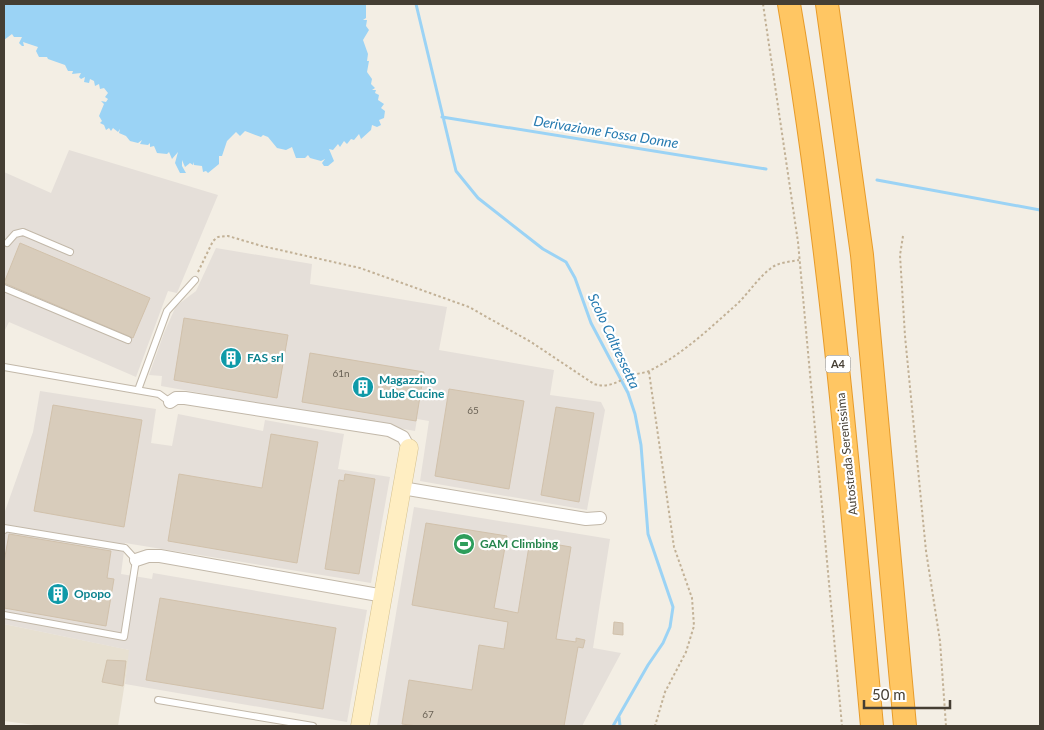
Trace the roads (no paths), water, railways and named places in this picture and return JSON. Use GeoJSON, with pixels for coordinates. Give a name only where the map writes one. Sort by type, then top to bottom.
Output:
{"type":"FeatureCollection","features":[{"type":"Feature","properties":{"kind":"highway"},"geometry":{"type":"LineString","coordinates":[[781,4],[801,74]]}},
{"type":"Feature","properties":{"kind":"highway","name":"Autostrada Serenissima"},"geometry":{"type":"LineString","coordinates":[[789,4],[818,188],[830,291],[872,726]]}},
{"type":"Feature","properties":{"kind":"highway"},"geometry":{"type":"LineString","coordinates":[[827,4],[862,255],[905,726]]}},
{"type":"Feature","properties":{"kind":"highway"},"geometry":{"type":"LineString","coordinates":[[838,4],[863,209],[862,255]]}},
{"type":"Feature","properties":{"kind":"street"},"geometry":{"type":"LineString","coordinates":[[170,402],[176,398],[185,398],[389,430],[403,436],[409,448],[360,726]]}},
{"type":"Feature","properties":{"kind":"street"},"geometry":{"type":"LineString","coordinates":[[402,488],[586,519],[600,518]]}},
{"type":"Feature","properties":{"kind":"street"},"geometry":{"type":"LineString","coordinates":[[136,560],[148,556],[160,556],[384,596]]}},
{"type":"Feature","properties":{"kind":"lane"},"geometry":{"type":"LineString","coordinates":[[4,250],[5,242],[15,234],[23,232],[70,252]]}},
{"type":"Feature","properties":{"kind":"lane"},"geometry":{"type":"LineString","coordinates":[[138,390],[167,311],[194,280]]}},
{"type":"Feature","properties":{"kind":"lane"},"geometry":{"type":"LineString","coordinates":[[4,288],[128,340]]}},
{"type":"Feature","properties":{"kind":"lane"},"geometry":{"type":"LineString","coordinates":[[4,367],[160,394],[170,402]]}},
{"type":"Feature","properties":{"kind":"lane"},"geometry":{"type":"LineString","coordinates":[[4,530],[4,528],[125,548],[136,560],[124,637],[4,615]]}},
{"type":"Feature","properties":{"kind":"lane"},"geometry":{"type":"LineString","coordinates":[[158,700],[312,726]]}},
{"type":"Feature","properties":{"kind":"water"},"geometry":{"type":"Polygon","coordinates":[[[4,4],[366,4],[366,18],[363,20],[367,20],[366,26],[369,30],[363,40],[368,54],[367,61],[369,61],[367,72],[372,79],[371,84],[375,88],[372,90],[376,90],[375,93],[379,95],[378,100],[384,104],[381,108],[385,111],[384,118],[379,120],[381,125],[377,127],[372,125],[371,130],[361,139],[359,134],[347,144],[344,141],[340,147],[338,144],[333,150],[329,149],[334,161],[328,166],[324,166],[322,163],[325,159],[321,161],[310,158],[308,155],[305,158],[296,158],[292,147],[286,150],[277,148],[268,137],[263,135],[261,137],[245,131],[240,136],[236,132],[227,141],[222,156],[219,156],[219,164],[208,173],[206,171],[203,172],[202,166],[194,165],[193,162],[193,165],[190,163],[185,167],[182,160],[182,166],[186,173],[180,173],[175,163],[178,152],[172,159],[169,152],[167,154],[157,153],[154,146],[150,147],[150,143],[148,145],[140,144],[142,140],[138,143],[130,141],[126,136],[119,133],[120,129],[118,132],[113,128],[111,131],[109,128],[106,130],[104,125],[100,123],[102,121],[99,116],[104,104],[101,101],[106,102],[108,99],[105,97],[108,93],[104,88],[100,89],[99,84],[95,86],[94,81],[90,79],[89,83],[84,82],[85,77],[81,79],[79,77],[81,73],[72,74],[73,71],[68,71],[65,65],[47,57],[39,57],[36,51],[38,47],[23,42],[24,46],[22,46],[19,43],[22,37],[14,37],[12,34],[4,40],[4,4]]]}},
{"type":"Feature","properties":{"kind":"waterway","name":"Scolo Caltressetta"},"geometry":{"type":"LineString","coordinates":[[416,4],[456,171],[478,198],[543,249],[566,262],[575,278],[591,323],[628,393],[635,414],[641,445],[648,534],[673,607],[670,627],[663,643],[613,726]]}},
{"type":"Feature","properties":{"kind":"waterway","name":"Derivazione Fossa Donne"},"geometry":{"type":"LineString","coordinates":[[442,117],[766,169]]}},
{"type":"Feature","properties":{"kind":"waterway","name":"Derivazione Fossa Donne"},"geometry":{"type":"LineString","coordinates":[[877,180],[1040,210]]}},
{"type":"Feature","properties":{"kind":"waterway","name":"Scolo Caltressetta"},"geometry":{"type":"LineString","coordinates":[[619,717],[620,726]]}},
{"type":"Feature","properties":{"kind":"place","name":"FAS srl"},"geometry":{"type":"Point","coordinates":[231,358]}},
{"type":"Feature","properties":{"kind":"place","name":"Magazzino Lube Cucine"},"geometry":{"type":"Point","coordinates":[363,387]}},
{"type":"Feature","properties":{"kind":"place","name":"GAM Climbing"},"geometry":{"type":"Point","coordinates":[464,544]}},
{"type":"Feature","properties":{"kind":"place","name":"Opopo"},"geometry":{"type":"Point","coordinates":[58,594]}}]}
